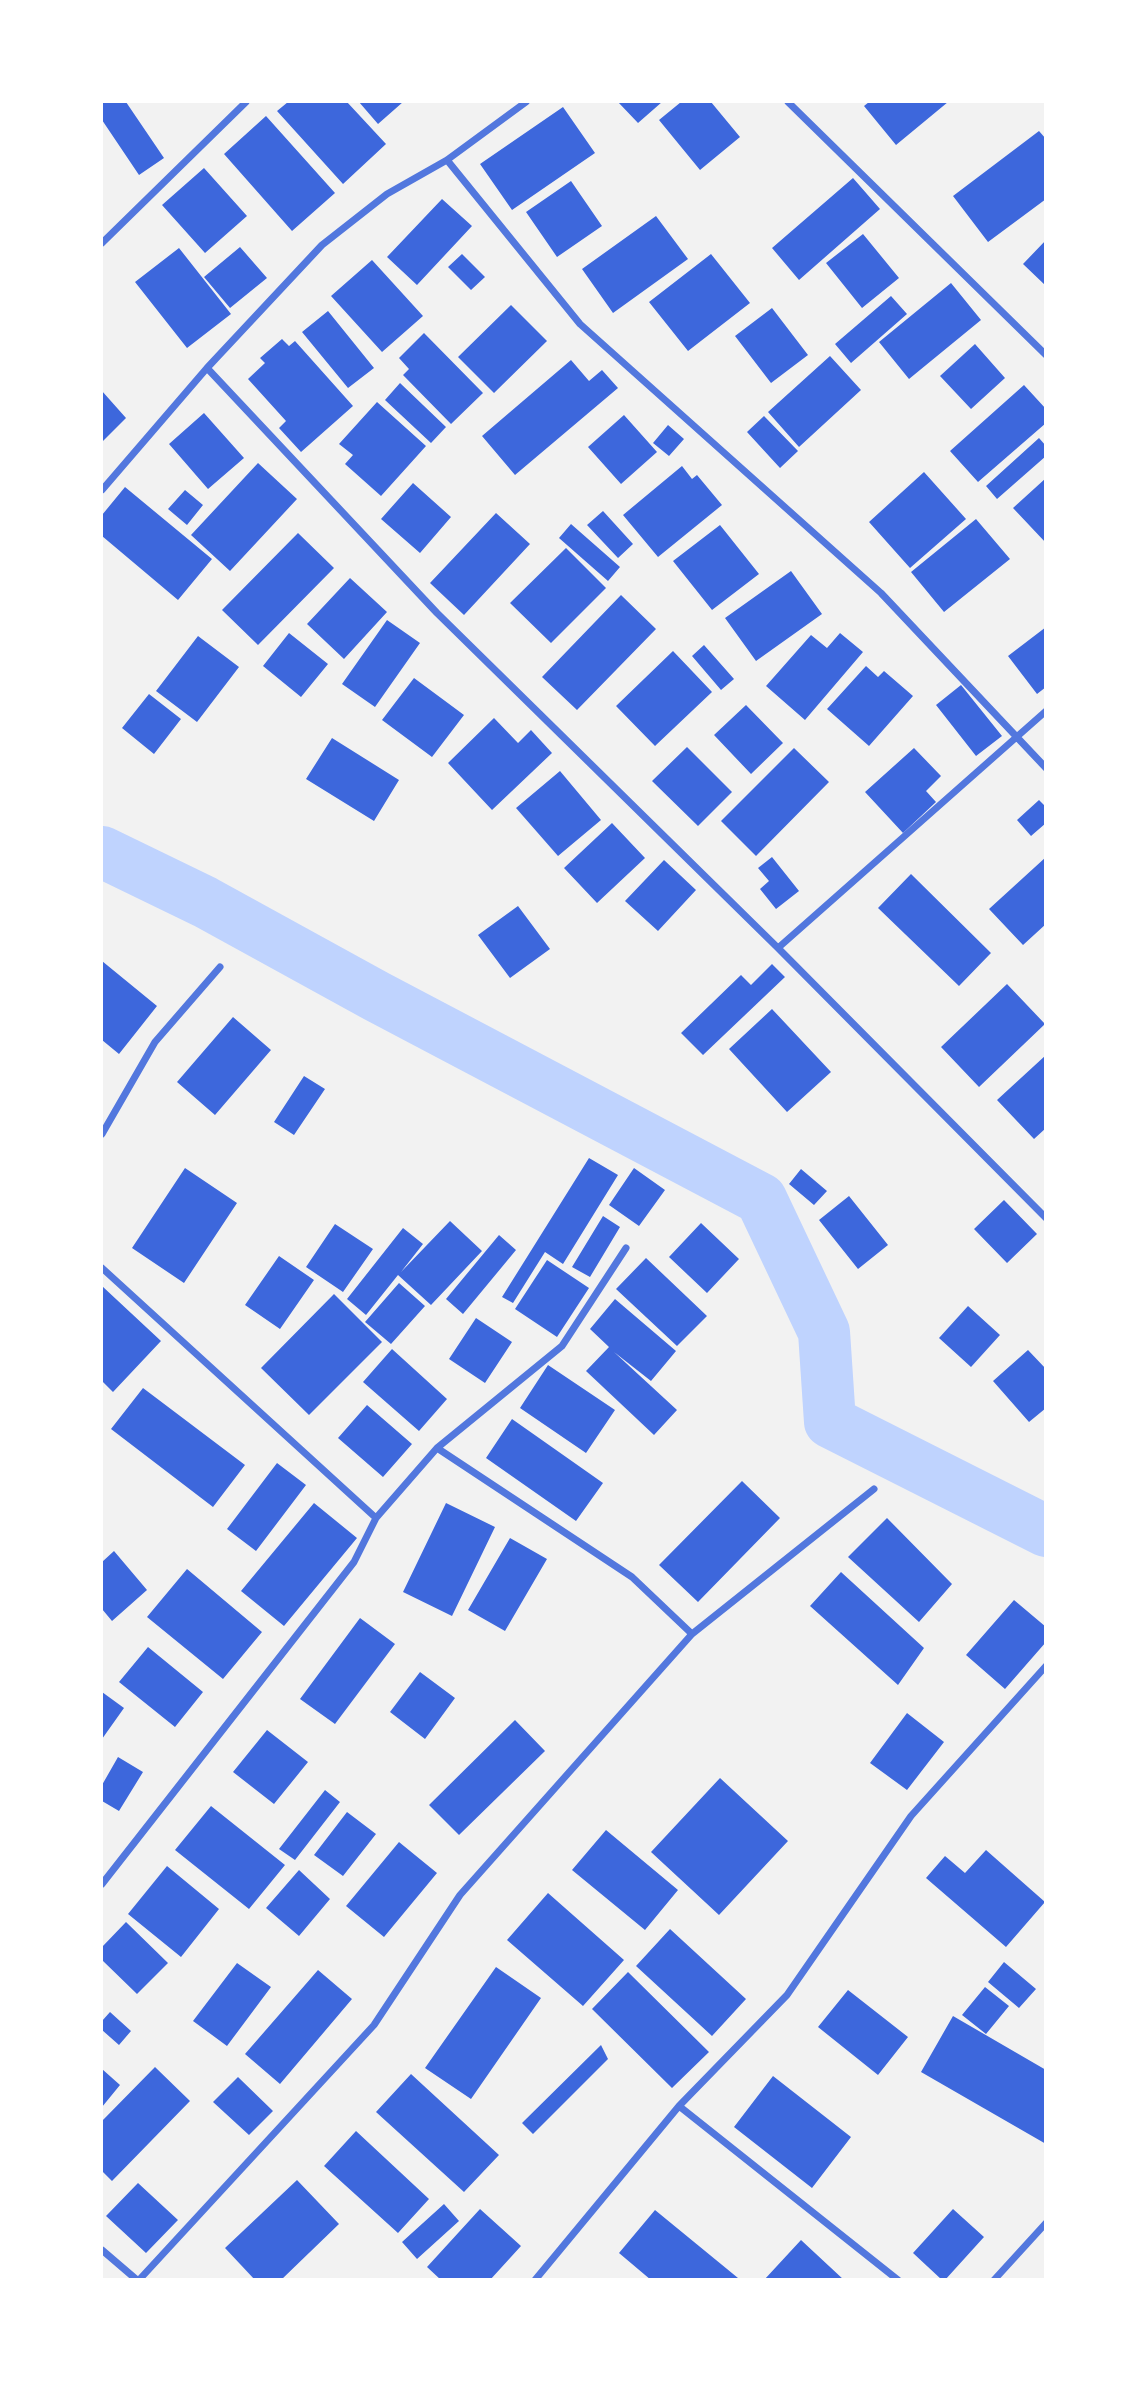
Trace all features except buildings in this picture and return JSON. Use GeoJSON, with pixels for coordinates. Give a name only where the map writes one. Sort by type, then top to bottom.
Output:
{"type":"FeatureCollection","features":[{"type":"Feature","properties":{"kind":"street"},"geometry":{"type":"LineString","coordinates":[[229,102],[236,110]]}},
{"type":"Feature","properties":{"kind":"street"},"geometry":{"type":"LineString","coordinates":[[102,243],[246,102]]}},
{"type":"Feature","properties":{"kind":"street"},"geometry":{"type":"LineString","coordinates":[[102,490],[207,368],[322,245],[387,194],[447,160],[526,102]]}},
{"type":"Feature","properties":{"kind":"street"},"geometry":{"type":"LineString","coordinates":[[788,102],[1045,355]]}},
{"type":"Feature","properties":{"kind":"street"},"geometry":{"type":"LineString","coordinates":[[447,160],[580,324],[881,593],[1045,768]]}},
{"type":"Feature","properties":{"kind":"street"},"geometry":{"type":"LineString","coordinates":[[207,368],[437,613],[778,948],[1045,1218]]}},
{"type":"Feature","properties":{"kind":"street"},"geometry":{"type":"LineString","coordinates":[[778,948],[1045,711]]}},
{"type":"Feature","properties":{"kind":"street"},"geometry":{"type":"LineString","coordinates":[[102,1134],[155,1042],[220,967]]}},
{"type":"Feature","properties":{"kind":"street"},"geometry":{"type":"LineString","coordinates":[[102,1884],[354,1562],[376,1518],[437,1448],[562,1346],[626,1248]]}},
{"type":"Feature","properties":{"kind":"street"},"geometry":{"type":"LineString","coordinates":[[102,1268],[376,1518]]}},
{"type":"Feature","properties":{"kind":"street"},"geometry":{"type":"LineString","coordinates":[[437,1448],[632,1577],[692,1634]]}},
{"type":"Feature","properties":{"kind":"street"},"geometry":{"type":"LineString","coordinates":[[102,2250],[138,2280],[374,2025],[460,1895],[692,1634],[874,1489]]}},
{"type":"Feature","properties":{"kind":"street"},"geometry":{"type":"LineString","coordinates":[[535,2280],[678,2106],[787,1995],[911,1816],[1045,1666]]}},
{"type":"Feature","properties":{"kind":"street"},"geometry":{"type":"LineString","coordinates":[[678,2106],[898,2280]]}},
{"type":"Feature","properties":{"kind":"street"},"geometry":{"type":"LineString","coordinates":[[994,2280],[1045,2222]]}},
{"type":"Feature","properties":{"kind":"waterway"},"geometry":{"type":"LineString","coordinates":[[102,852],[205,902],[376,996],[761,1199],[824,1332],[830,1422],[1046,1531]]}}]}
